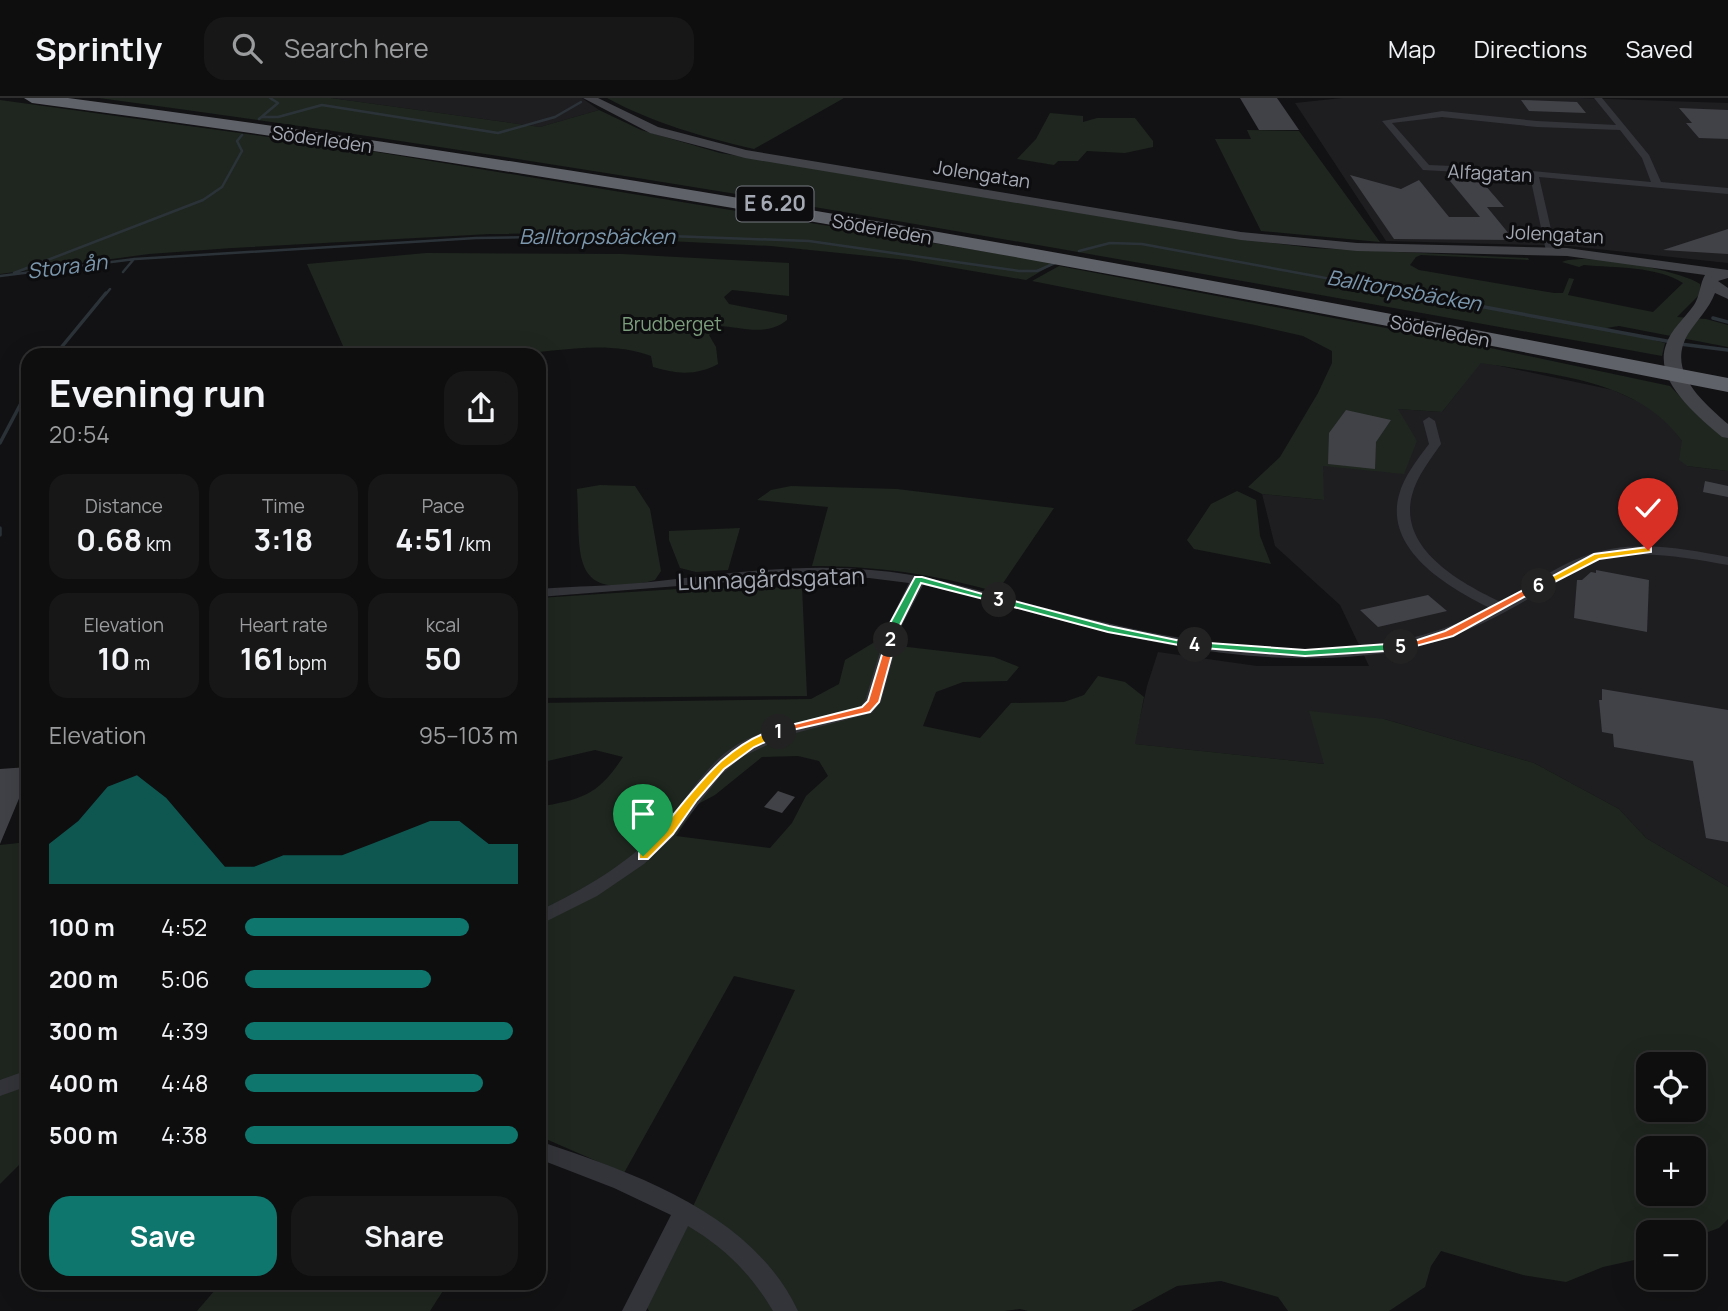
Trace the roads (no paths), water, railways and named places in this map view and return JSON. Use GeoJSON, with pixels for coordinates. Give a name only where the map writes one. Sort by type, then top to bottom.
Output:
{"type":"FeatureCollection","features":[{"type":"Feature","properties":{"kind":"highway","name":"Söderleden"},"geometry":{"type":"LineString","coordinates":[[32,98],[470,161],[754,207],[1241,293],[1728,385]]}},
{"type":"Feature","properties":{"kind":"highway","name":"Söderleden"},"geometry":{"type":"LineString","coordinates":[[77,98],[452,152],[786,205],[1728,375]]}},
{"type":"Feature","properties":{"kind":"highway"},"geometry":{"type":"LineString","coordinates":[[1551,352],[1728,395]]}},
{"type":"Feature","properties":{"kind":"main road"},"geometry":{"type":"LineString","coordinates":[[1725,300],[1709,282],[1716,276],[1728,274]]}},
{"type":"Feature","properties":{"kind":"street","name":"Jolengatan"},"geometry":{"type":"LineString","coordinates":[[589,98],[653,130],[745,154],[1241,236],[1378,248],[1627,262],[1682,272],[1709,282]]}},
{"type":"Feature","properties":{"kind":"street"},"geometry":{"type":"LineString","coordinates":[[1598,98],[1646,156],[1657,184]]}},
{"type":"Feature","properties":{"kind":"street","name":"Alfagatan"},"geometry":{"type":"LineString","coordinates":[[1622,128],[1537,124],[1442,114],[1386,121],[1426,168],[1728,191]]}},
{"type":"Feature","properties":{"kind":"street"},"geometry":{"type":"LineString","coordinates":[[1534,175],[1551,251]]}},
{"type":"Feature","properties":{"kind":"street","name":"Jolengatan"},"geometry":{"type":"LineString","coordinates":[[1378,248],[1551,251],[1728,274]]}},
{"type":"Feature","properties":{"kind":"street"},"geometry":{"type":"LineString","coordinates":[[1709,282],[1705,302],[1678,335],[1672,348],[1674,368],[1676,377],[1689,397],[1725,429]]}},
{"type":"Feature","properties":{"kind":"street"},"geometry":{"type":"LineString","coordinates":[[1695,317],[1725,300]]}},
{"type":"Feature","properties":{"kind":"street"},"geometry":{"type":"LineString","coordinates":[[1429,421],[1435,444],[1404,499],[1403,513],[1409,534],[1422,555],[1445,577],[1502,608]]}},
{"type":"Feature","properties":{"kind":"street","name":"Lunnagårdsgatan"},"geometry":{"type":"LineString","coordinates":[[546,592],[829,572],[918,580],[1126,632],[1209,647],[1334,653],[1403,646],[1449,634],[1502,608],[1574,566],[1606,554],[1672,551],[1728,561]]}},
{"type":"Feature","properties":{"kind":"street"},"geometry":{"type":"LineString","coordinates":[[546,915],[593,891],[643,856],[669,831],[706,780],[735,754],[770,734],[866,710],[873,702],[895,625],[918,580]]}},
{"type":"Feature","properties":{"kind":"street"},"geometry":{"type":"LineString","coordinates":[[0,1088],[21,1080]]}},
{"type":"Feature","properties":{"kind":"street"},"geometry":{"type":"LineString","coordinates":[[546,1153],[592,1170],[708,1227],[748,1258],[772,1286],[786,1311]]}},
{"type":"Feature","properties":{"kind":"street"},"geometry":{"type":"LineString","coordinates":[[634,1311],[683,1213]]}},
{"type":"Feature","properties":{"kind":"waterway"},"geometry":{"type":"LineString","coordinates":[[259,119],[278,103],[270,98]]}},
{"type":"Feature","properties":{"kind":"waterway"},"geometry":{"type":"LineString","coordinates":[[263,117],[278,117],[322,105],[498,133],[555,117],[581,102]]}},
{"type":"Feature","properties":{"kind":"waterway"},"geometry":{"type":"LineString","coordinates":[[14,273],[203,200],[222,187],[242,151],[237,141],[242,135]]}},
{"type":"Feature","properties":{"kind":"waterway","name":"Balltorpsbäcken"},"geometry":{"type":"LineString","coordinates":[[134,259],[476,238],[642,235],[809,241],[1019,271],[1037,271],[1055,263]]}},
{"type":"Feature","properties":{"kind":"waterway","name":"Balltorpsbäcken"},"geometry":{"type":"LineString","coordinates":[[1079,251],[1110,243],[1142,244],[1418,295]]}},
{"type":"Feature","properties":{"kind":"waterway","name":"Stora ån"},"geometry":{"type":"LineString","coordinates":[[0,276],[134,259]]}},
{"type":"Feature","properties":{"kind":"waterway"},"geometry":{"type":"LineString","coordinates":[[123,272],[134,259]]}},
{"type":"Feature","properties":{"kind":"waterway"},"geometry":{"type":"LineString","coordinates":[[105,295],[110,289]]}},
{"type":"Feature","properties":{"kind":"waterway"},"geometry":{"type":"LineString","coordinates":[[61,348],[106,293]]}},
{"type":"Feature","properties":{"kind":"waterway","name":"Balltorpsbäcken"},"geometry":{"type":"LineString","coordinates":[[1409,293],[1672,342]]}},
{"type":"Feature","properties":{"kind":"waterway","name":"Balltorpsbäcken"},"geometry":{"type":"LineString","coordinates":[[1713,318],[1728,322]]}},
{"type":"Feature","properties":{"kind":"waterway","name":"Balltorpsbäcken"},"geometry":{"type":"LineString","coordinates":[[1680,344],[1728,350]]}},
{"type":"Feature","properties":{"kind":"waterway"},"geometry":{"type":"LineString","coordinates":[[0,443],[21,403]]}},
{"type":"Feature","properties":{"kind":"waterway"},"geometry":{"type":"LineString","coordinates":[[0,528],[0,535]]}},
{"type":"Feature","properties":{"kind":"park label","name":"Brudberget"},"geometry":{"type":"Point","coordinates":[672,324]}}]}
